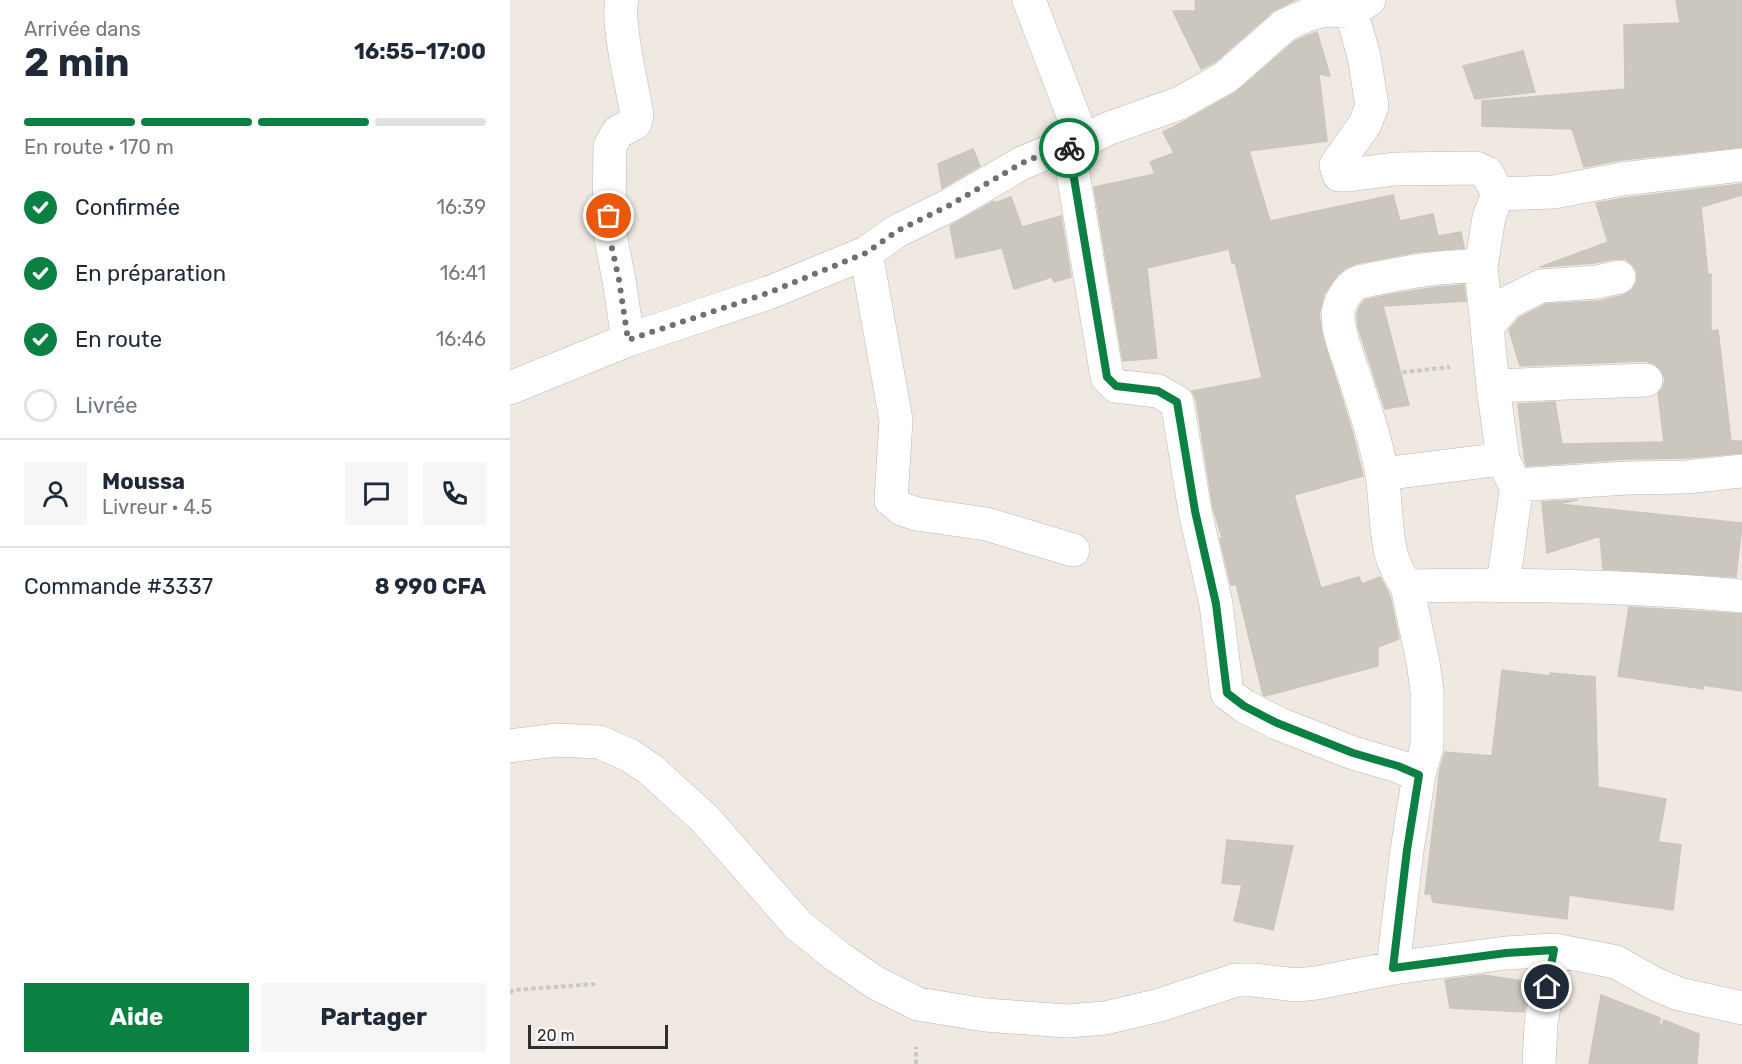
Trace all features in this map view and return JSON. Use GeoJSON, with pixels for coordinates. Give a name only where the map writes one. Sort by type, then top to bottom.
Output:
{"type":"FeatureCollection","features":[{"type":"Feature","properties":{"kind":"street"},"geometry":{"type":"LineString","coordinates":[[622,0],[620,6],[623,37],[637,115],[635,123],[618,132],[610,146],[609,216],[610,239],[628,340]]}},
{"type":"Feature","properties":{"kind":"street"},"geometry":{"type":"LineString","coordinates":[[1029,0],[1076,143],[1107,377],[1116,386],[1158,391],[1177,402],[1195,511],[1216,604],[1227,693],[1244,706],[1277,723],[1353,753],[1398,766],[1419,775]]}},
{"type":"Feature","properties":{"kind":"street"},"geometry":{"type":"LineString","coordinates":[[510,388],[628,340],[768,293],[866,253],[897,231],[950,205],[1022,163],[1180,103],[1226,77],[1275,32],[1282,12],[1310,14],[1360,6],[1364,56],[1372,106],[1365,124],[1336,165],[1339,175],[1395,169],[1476,168],[1487,173],[1498,195],[1490,217],[1481,267],[1492,374],[1510,472],[1503,584]]}},
{"type":"Feature","properties":{"kind":"street"},"geometry":{"type":"LineString","coordinates":[[1498,195],[1554,192],[1622,179],[1742,165]]}},
{"type":"Feature","properties":{"kind":"street"},"geometry":{"type":"LineString","coordinates":[[866,253],[896,420],[891,500],[902,509],[917,514],[986,524],[1073,550]]}},
{"type":"Feature","properties":{"kind":"street"},"geometry":{"type":"LineString","coordinates":[[1393,968],[1407,850],[1419,775],[1427,747],[1427,690],[1407,586],[1396,569],[1391,554],[1382,474],[1346,351],[1338,311],[1352,286],[1359,282],[1441,267],[1459,265],[1481,267]]}},
{"type":"Feature","properties":{"kind":"street"},"geometry":{"type":"LineString","coordinates":[[1488,326],[1507,303],[1541,286],[1597,282],[1619,276]]}},
{"type":"Feature","properties":{"kind":"street"},"geometry":{"type":"LineString","coordinates":[[1492,374],[1646,380]]}},
{"type":"Feature","properties":{"kind":"street"},"geometry":{"type":"LineString","coordinates":[[1382,474],[1510,472],[1628,478],[1688,477],[1742,471]]}},
{"type":"Feature","properties":{"kind":"street"},"geometry":{"type":"LineString","coordinates":[[1407,586],[1503,584],[1621,588],[1742,596]]}},
{"type":"Feature","properties":{"kind":"street"},"geometry":{"type":"LineString","coordinates":[[510,746],[556,740],[599,742],[629,755],[651,769],[705,819],[798,925],[838,957],[876,983],[918,1004],[985,1015],[1067,1021],[1105,1018],[1160,1005],[1236,980],[1296,985],[1393,968],[1506,953],[1554,950],[1616,962],[1655,984],[1679,994],[1742,1008]]}},
{"type":"Feature","properties":{"kind":"street"},"geometry":{"type":"LineString","coordinates":[[1539,1064],[1541,1024],[1554,950]]}},
{"type":"Feature","properties":{"kind":"path"},"geometry":{"type":"LineString","coordinates":[[1357,385],[1404,372],[1445,367],[1472,367],[1492,374]]}},
{"type":"Feature","properties":{"kind":"path"},"geometry":{"type":"LineString","coordinates":[[510,993],[513,990],[595,984]]}},
{"type":"Feature","properties":{"kind":"building"},"geometry":{"type":"Polygon","coordinates":[[[1195,0],[1295,0],[1273,11],[1215,62],[1201,69],[1173,11],[1196,11],[1195,0]]]}},
{"type":"Feature","properties":{"kind":"building"},"geometry":{"type":"Polygon","coordinates":[[[1676,0],[1742,0],[1742,147],[1620,160],[1584,167],[1572,129],[1482,126],[1482,101],[1625,89],[1624,25],[1680,23],[1676,0]]]}},
{"type":"Feature","properties":{"kind":"building"},"geometry":{"type":"Polygon","coordinates":[[[1317,32],[1330,76],[1319,74],[1327,141],[1249,151],[1270,221],[1393,195],[1400,221],[1433,214],[1438,236],[1461,232],[1464,248],[1417,252],[1355,264],[1337,275],[1324,294],[1319,314],[1322,335],[1352,431],[1363,476],[1294,495],[1321,588],[1359,577],[1362,584],[1380,577],[1390,596],[1399,639],[1378,647],[1378,666],[1265,696],[1236,584],[1231,585],[1213,507],[1196,399],[1192,391],[1262,378],[1235,262],[1232,263],[1229,249],[1147,268],[1157,358],[1123,361],[1094,187],[1155,174],[1150,162],[1174,153],[1163,132],[1235,93],[1295,41],[1317,32]]]}},
{"type":"Feature","properties":{"kind":"building"},"geometry":{"type":"Polygon","coordinates":[[[1523,51],[1535,92],[1475,99],[1463,66],[1523,51]]]}},
{"type":"Feature","properties":{"kind":"building"},"geometry":{"type":"Polygon","coordinates":[[[973,149],[980,166],[942,188],[938,164],[973,149]]]}},
{"type":"Feature","properties":{"kind":"building"},"geometry":{"type":"Polygon","coordinates":[[[1742,184],[1742,195],[1701,207],[1708,275],[1711,274],[1711,331],[1718,330],[1731,441],[1742,441],[1742,453],[1527,466],[1518,404],[1555,402],[1562,444],[1664,442],[1658,393],[1663,388],[1665,379],[1655,364],[1645,361],[1520,366],[1509,330],[1519,318],[1546,304],[1599,301],[1624,295],[1632,290],[1637,282],[1637,272],[1633,265],[1625,259],[1615,259],[1540,267],[1608,242],[1596,203],[1742,184]]]}},
{"type":"Feature","properties":{"kind":"building"},"geometry":{"type":"Polygon","coordinates":[[[1011,197],[1022,227],[1061,216],[1071,277],[1054,282],[1052,277],[1014,289],[1002,248],[956,258],[950,226],[994,201],[995,203],[1011,197]]]}},
{"type":"Feature","properties":{"kind":"building"},"geometry":{"type":"Polygon","coordinates":[[[1464,285],[1466,301],[1383,306],[1409,405],[1385,409],[1358,327],[1357,314],[1360,306],[1365,300],[1393,294],[1464,285]]]}},
{"type":"Feature","properties":{"kind":"building"},"geometry":{"type":"Polygon","coordinates":[[[1578,500],[1558,504],[1742,523],[1736,577],[1603,569],[1600,536],[1547,553],[1542,502],[1578,500]]]}},
{"type":"Feature","properties":{"kind":"building"},"geometry":{"type":"Polygon","coordinates":[[[1629,607],[1742,614],[1742,691],[1703,685],[1703,689],[1618,676],[1629,607]]]}},
{"type":"Feature","properties":{"kind":"building"},"geometry":{"type":"Polygon","coordinates":[[[1502,670],[1550,676],[1550,673],[1595,677],[1598,787],[1666,799],[1658,842],[1681,845],[1673,910],[1569,895],[1567,919],[1433,902],[1431,894],[1425,894],[1440,769],[1445,752],[1492,756],[1502,670]]]}},
{"type":"Feature","properties":{"kind":"building"},"geometry":{"type":"Polygon","coordinates":[[[1227,840],[1293,846],[1273,930],[1234,921],[1242,885],[1222,883],[1227,840]]]}},
{"type":"Feature","properties":{"kind":"building"},"geometry":{"type":"Polygon","coordinates":[[[1483,975],[1529,982],[1524,1012],[1450,1008],[1445,980],[1483,975]]]}},
{"type":"Feature","properties":{"kind":"building"},"geometry":{"type":"Polygon","coordinates":[[[1601,995],[1660,1018],[1659,1030],[1664,1020],[1699,1034],[1697,1064],[1589,1064],[1601,995]]]}},
{"type":"Feature","properties":{"kind":"way so far"},"geometry":{"type":"LineString","coordinates":[[609,216],[610,239],[628,340],[768,293],[866,253],[897,231],[950,205],[1022,163],[1068,144],[1069,148]]}},
{"type":"Feature","properties":{"kind":"route"},"geometry":{"type":"LineString","coordinates":[[1069,148],[1107,377],[1116,386],[1158,391],[1177,402],[1195,511],[1216,604],[1227,693],[1244,706],[1277,723],[1353,753],[1398,766],[1419,775],[1407,850],[1393,968],[1506,953],[1554,950],[1547,987]]}}]}
